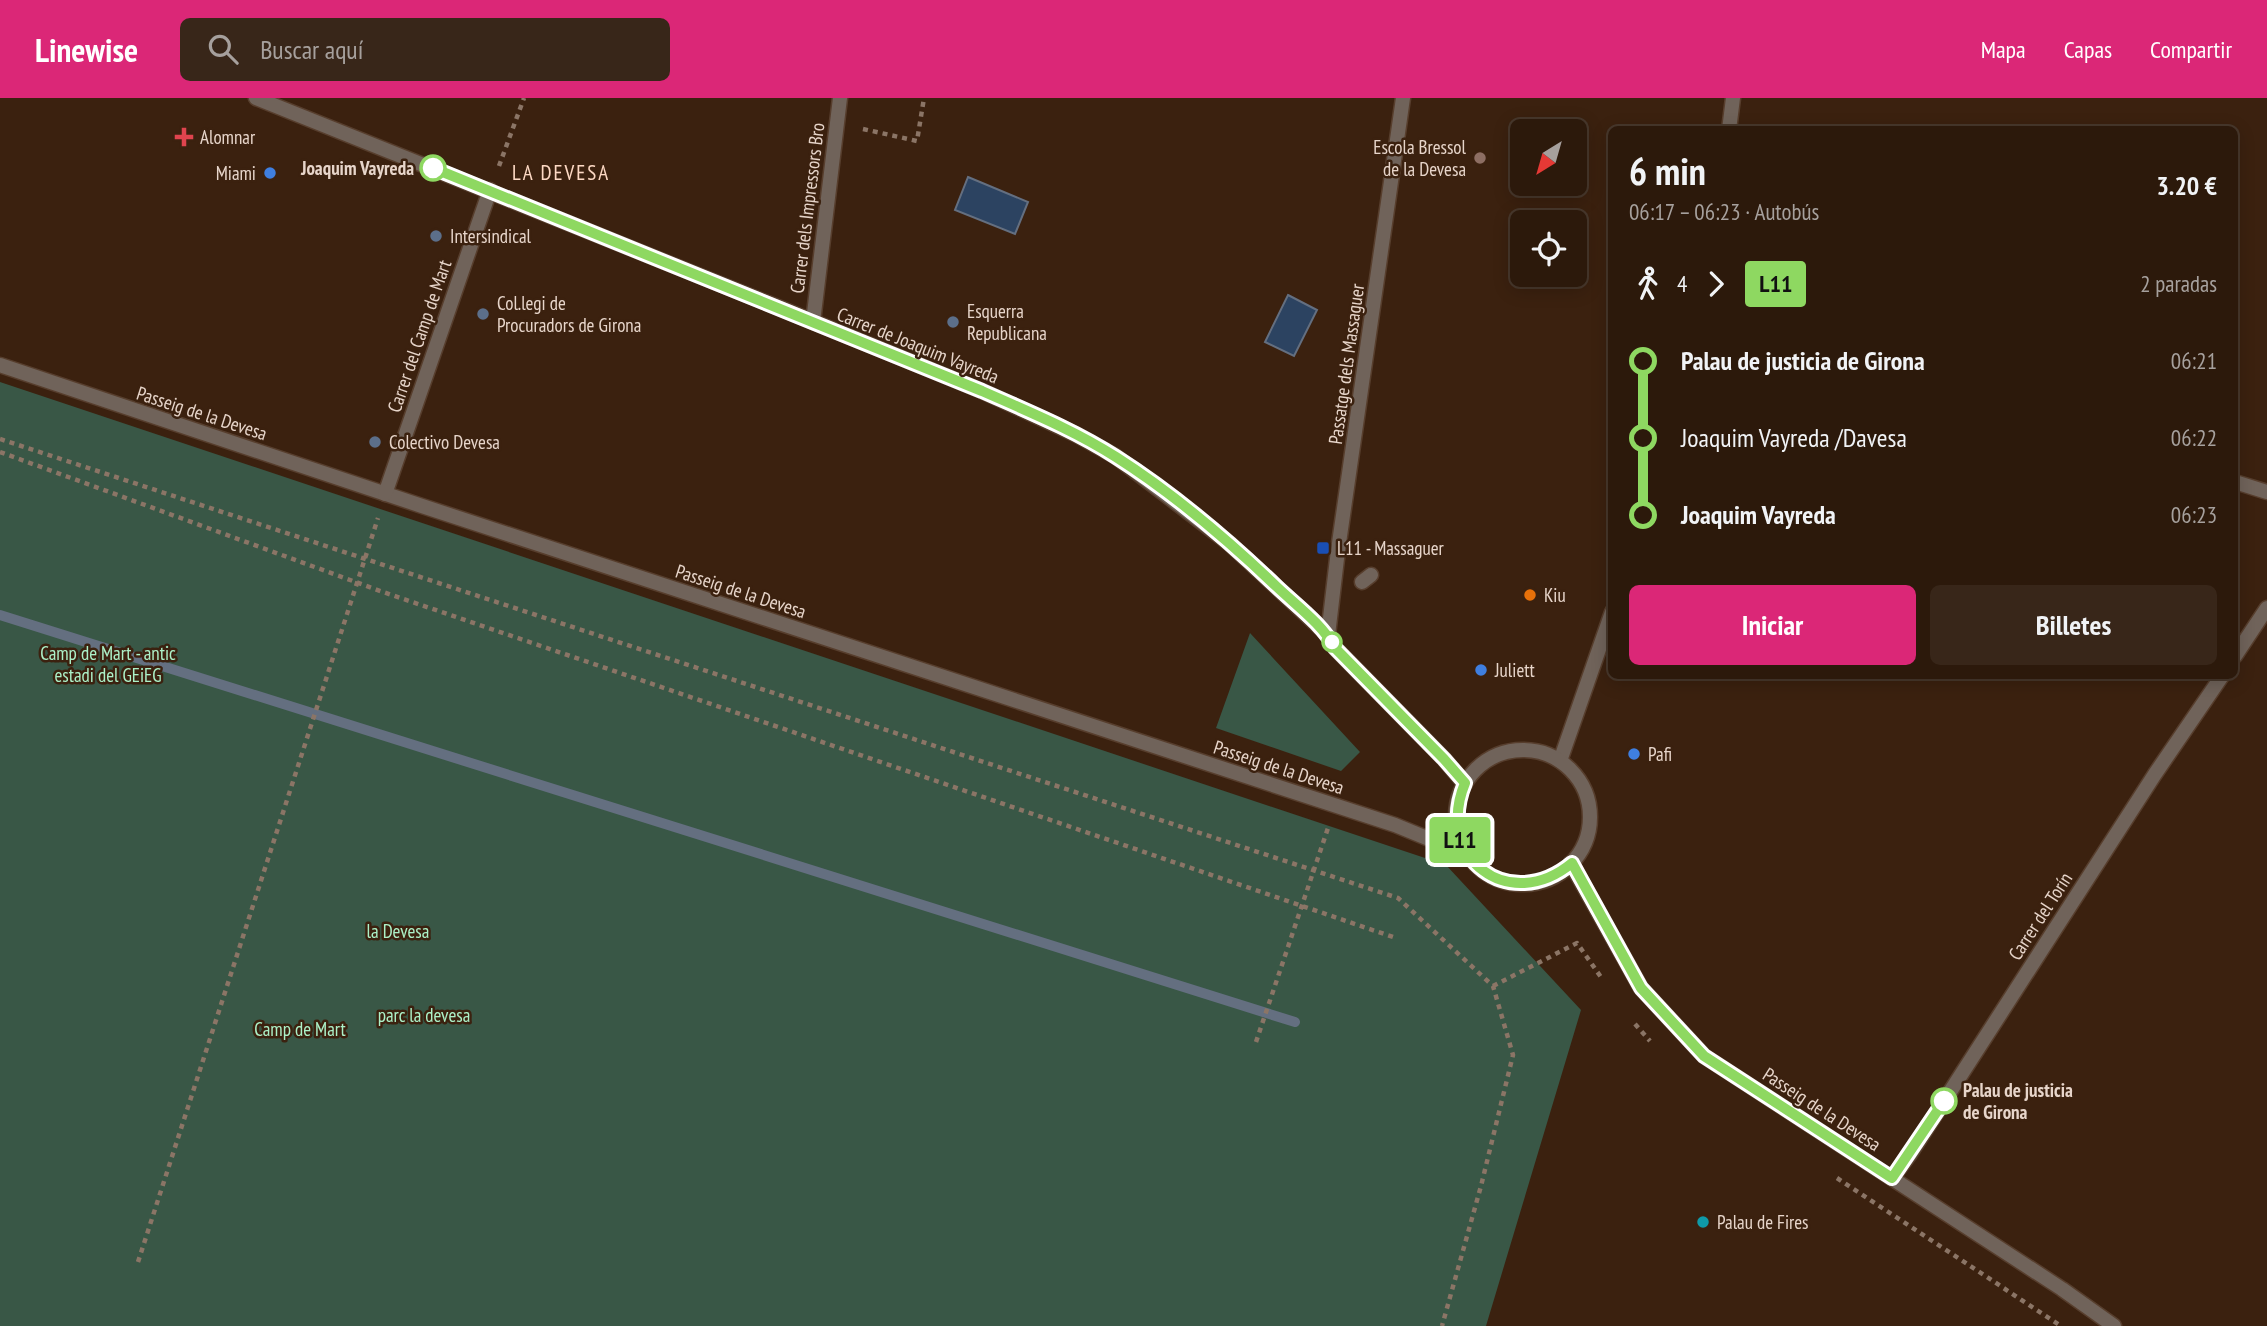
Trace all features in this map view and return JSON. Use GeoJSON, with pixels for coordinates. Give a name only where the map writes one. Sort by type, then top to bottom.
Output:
{"type":"FeatureCollection","features":[{"type":"Feature","properties":{"kind":"street","name":"Carrer de Joaquim Vayreda"},"geometry":{"type":"LineString","coordinates":[[256,98],[490,190],[1028,411],[1115,456],[1230,544],[1328,635],[1335,648],[1465,783]]}},
{"type":"Feature","properties":{"kind":"street","name":"Carrer dels Impressors Bro"},"geometry":{"type":"LineString","coordinates":[[813,322],[840,98]]}},
{"type":"Feature","properties":{"kind":"street","name":"Passatge dels Massaguer"},"geometry":{"type":"LineString","coordinates":[[1328,635],[1404,98]]}},
{"type":"Feature","properties":{"kind":"street"},"geometry":{"type":"LineString","coordinates":[[1730,126],[1733,98]]}},
{"type":"Feature","properties":{"kind":"street","name":"Carrer del Camp de Mart"},"geometry":{"type":"LineString","coordinates":[[385,494],[490,190]]}},
{"type":"Feature","properties":{"kind":"street","name":"Passeig de la Devesa"},"geometry":{"type":"LineString","coordinates":[[0,365],[1395,825],[1468,855]]}},
{"type":"Feature","properties":{"kind":"street"},"geometry":{"type":"LineString","coordinates":[[2238,483],[2267,492]]}},
{"type":"Feature","properties":{"kind":"street"},"geometry":{"type":"LineString","coordinates":[[2238,652],[2267,608]]}},
{"type":"Feature","properties":{"kind":"street"},"geometry":{"type":"LineString","coordinates":[[1560,761],[1608,623]]}},
{"type":"Feature","properties":{"kind":"street","name":"Carrer del Torín"},"geometry":{"type":"LineString","coordinates":[[1892,1178],[2219,679]]}},
{"type":"Feature","properties":{"kind":"street"},"geometry":{"type":"LineString","coordinates":[[1534,751],[1549,754],[1560,761],[1569,767],[1584,787],[1588,803],[1589,831],[1581,850],[1572,863],[1553,878],[1538,883],[1514,883],[1496,879],[1468,855],[1461,844],[1456,808],[1465,783],[1488,760],[1508,752],[1534,751]]}},
{"type":"Feature","properties":{"kind":"street","name":"Passeig de la Devesa"},"geometry":{"type":"LineString","coordinates":[[1572,863],[1641,988],[1704,1056],[2062,1289],[2114,1326]]}},
{"type":"Feature","properties":{"kind":"path"},"geometry":{"type":"LineString","coordinates":[[490,190],[524,98]]}},
{"type":"Feature","properties":{"kind":"path"},"geometry":{"type":"LineString","coordinates":[[863,129],[917,141],[924,98]]}},
{"type":"Feature","properties":{"kind":"path"},"geometry":{"type":"LineString","coordinates":[[0,439],[1398,898],[1493,986],[1513,1055],[1481,1186],[1442,1326]]}},
{"type":"Feature","properties":{"kind":"path"},"geometry":{"type":"LineString","coordinates":[[0,452],[357,583],[1393,937]]}},
{"type":"Feature","properties":{"kind":"path"},"geometry":{"type":"LineString","coordinates":[[138,1262],[385,494]]}},
{"type":"Feature","properties":{"kind":"path"},"geometry":{"type":"LineString","coordinates":[[1256,1042],[1335,806]]}},
{"type":"Feature","properties":{"kind":"green space","name":"la Devesa"},"geometry":{"type":"Polygon","coordinates":[[[0,382],[1446,865],[1581,1010],[1486,1326],[0,1326],[0,382]]]}},
{"type":"Feature","properties":{"kind":"green space"},"geometry":{"type":"Polygon","coordinates":[[[1250,633],[1360,752],[1341,771],[1216,728],[1250,633]]]}},
{"type":"Feature","properties":{"kind":"water"},"geometry":{"type":"Polygon","coordinates":[[[968,177],[1028,202],[1015,234],[955,210],[968,177]]]}},
{"type":"Feature","properties":{"kind":"water"},"geometry":{"type":"Polygon","coordinates":[[[1288,295],[1317,310],[1294,356],[1265,342],[1288,295]]]}},
{"type":"Feature","properties":{"kind":"waterway"},"geometry":{"type":"LineString","coordinates":[[0,615],[1295,1022]]}},
{"type":"Feature","properties":{"kind":"bus line","name":"L11"},"geometry":{"type":"LineString","coordinates":[[433,168],[982,391],[1028,411],[1115,456],[1230,544],[1265,575],[1328,635],[1335,648],[1444,759],[1465,783],[1456,808],[1461,844],[1483,870],[1496,879],[1527,884],[1553,878],[1572,863],[1641,988],[1704,1056],[1892,1178],[1944,1101]]}},
{"type":"Feature","properties":{"kind":"place","name":"Alomnar"},"geometry":{"type":"Point","coordinates":[184,137]}},
{"type":"Feature","properties":{"kind":"place","name":"Escola Bressol de la Devesa"},"geometry":{"type":"Point","coordinates":[1480,158]}},
{"type":"Feature","properties":{"kind":"place","name":"Joaquim Vayreda"},"geometry":{"type":"Point","coordinates":[433,168]}},
{"type":"Feature","properties":{"kind":"place","name":"Miami"},"geometry":{"type":"Point","coordinates":[270,173]}},
{"type":"Feature","properties":{"kind":"place","name":"Intersindical"},"geometry":{"type":"Point","coordinates":[436,236]}},
{"type":"Feature","properties":{"kind":"place","name":"Col.legi de Procuradors de Girona"},"geometry":{"type":"Point","coordinates":[483,314]}},
{"type":"Feature","properties":{"kind":"place","name":"Esquerra Republicana"},"geometry":{"type":"Point","coordinates":[953,322]}},
{"type":"Feature","properties":{"kind":"place","name":"Colectivo Devesa"},"geometry":{"type":"Point","coordinates":[375,442]}},
{"type":"Feature","properties":{"kind":"place","name":"L11 - Massaguer"},"geometry":{"type":"Point","coordinates":[1323,548]}},
{"type":"Feature","properties":{"kind":"place","name":"Kiu"},"geometry":{"type":"Point","coordinates":[1530,595]}},
{"type":"Feature","properties":{"kind":"place","name":"Juliett"},"geometry":{"type":"Point","coordinates":[1481,670]}},
{"type":"Feature","properties":{"kind":"place","name":"Pafi"},"geometry":{"type":"Point","coordinates":[1634,754]}},
{"type":"Feature","properties":{"kind":"place","name":"Palau de justicia de Girona"},"geometry":{"type":"Point","coordinates":[1944,1101]}},
{"type":"Feature","properties":{"kind":"place","name":"Palau de Fires"},"geometry":{"type":"Point","coordinates":[1703,1222]}},
{"type":"Feature","properties":{"kind":"district","name":"LA DEVESA"},"geometry":{"type":"Point","coordinates":[561,172]}},
{"type":"Feature","properties":{"kind":"park label","name":"Camp de Mart - antic estadi del GEiEG"},"geometry":{"type":"Point","coordinates":[108,664]}},
{"type":"Feature","properties":{"kind":"park label","name":"parc la devesa"},"geometry":{"type":"Point","coordinates":[424,1015]}},
{"type":"Feature","properties":{"kind":"park label","name":"Camp de Mart"},"geometry":{"type":"Point","coordinates":[300,1029]}}]}
